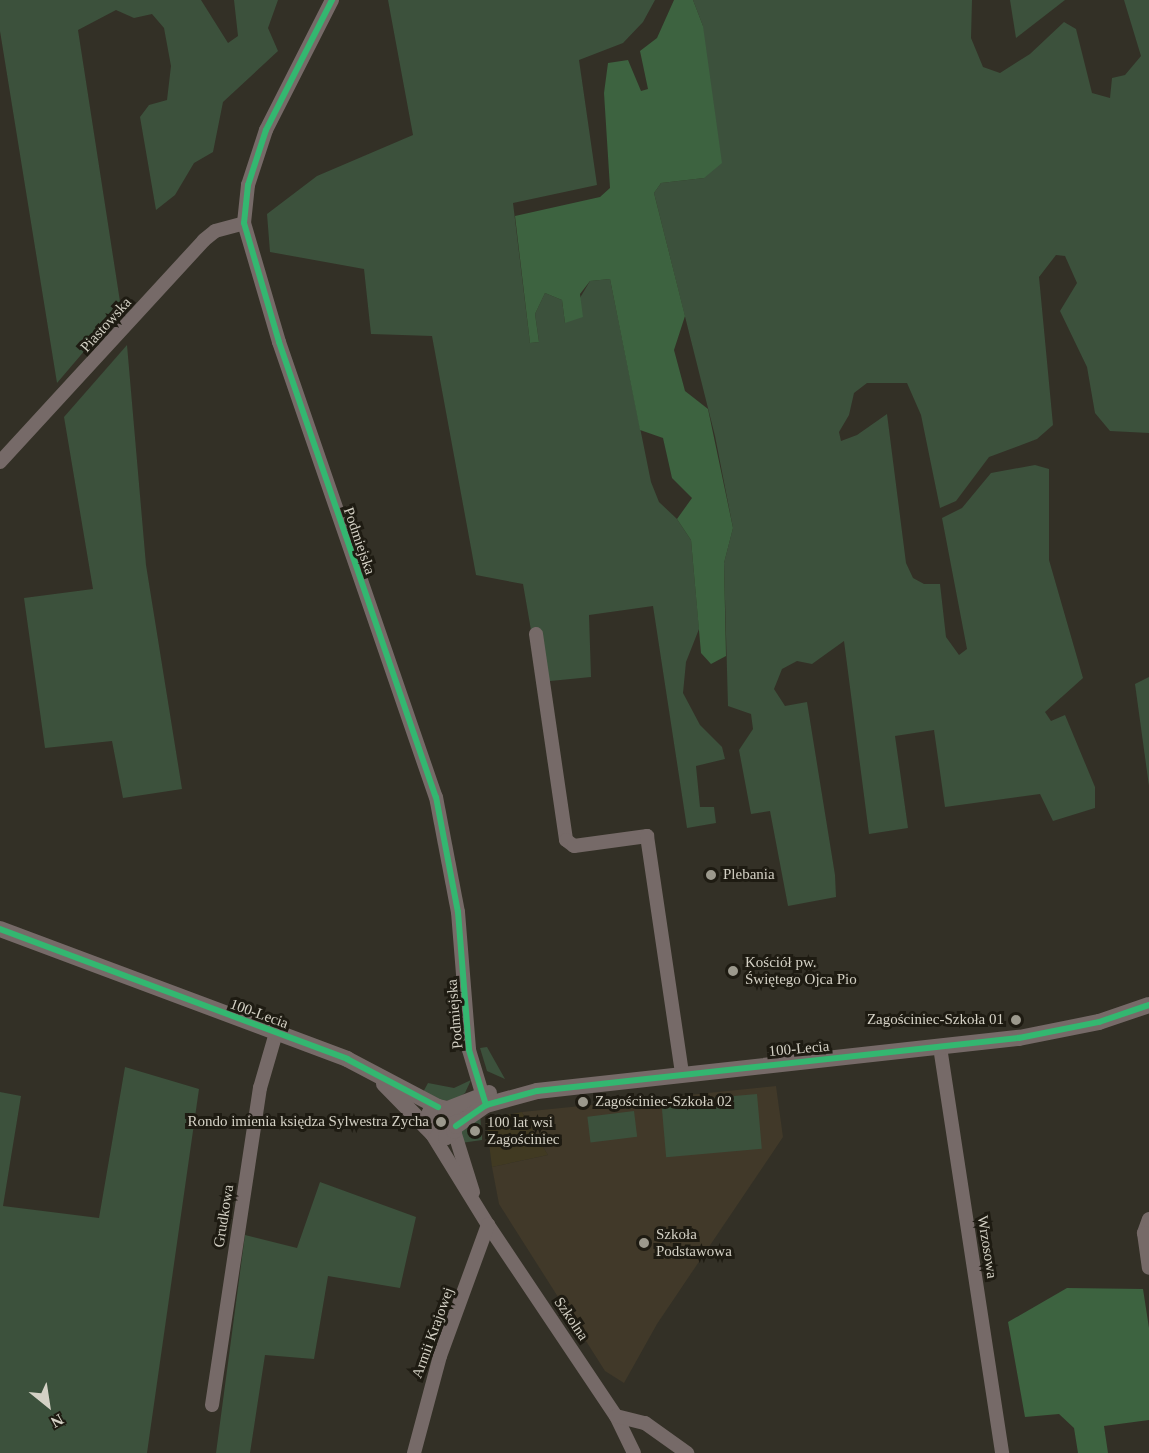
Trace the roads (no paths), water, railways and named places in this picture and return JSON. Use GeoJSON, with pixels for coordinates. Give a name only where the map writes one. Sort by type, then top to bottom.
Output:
{"type":"FeatureCollection","features":[{"type":"Feature","properties":{"kind":"street","name":"Podmiejska"},"geometry":{"type":"LineString","coordinates":[[332,0],[266,130],[248,185],[244,223],[283,353],[438,806],[458,912],[469,1050],[484,1100]]}},
{"type":"Feature","properties":{"kind":"street","name":"Piastowska"},"geometry":{"type":"LineString","coordinates":[[0,458],[204,240],[215,231],[244,223]]}},
{"type":"Feature","properties":{"kind":"street"},"geometry":{"type":"LineString","coordinates":[[536,634],[566,840],[574,846],[647,836],[682,1073]]}},
{"type":"Feature","properties":{"kind":"street","name":"100-Lecia"},"geometry":{"type":"LineString","coordinates":[[0,929],[276,1033],[373,1073],[443,1108],[484,1100],[514,1089],[537,1091],[682,1073],[940,1047],[1067,1030],[1149,1005]]}},
{"type":"Feature","properties":{"kind":"street","name":"Grudkowa"},"geometry":{"type":"LineString","coordinates":[[212,1405],[260,1088],[276,1033]]}},
{"type":"Feature","properties":{"kind":"street","name":"Wrzosowa"},"geometry":{"type":"LineString","coordinates":[[940,1047],[1002,1453]]}},
{"type":"Feature","properties":{"kind":"street","name":"100-Lecia"},"geometry":{"type":"LineString","coordinates":[[373,1073],[429,1130]]}},
{"type":"Feature","properties":{"kind":"street","name":"100-Lecia"},"geometry":{"type":"LineString","coordinates":[[455,1128],[484,1100]]}},
{"type":"Feature","properties":{"kind":"street"},"geometry":{"type":"LineString","coordinates":[[443,1108],[455,1116],[455,1128],[446,1137],[429,1130],[430,1112],[443,1108]]}},
{"type":"Feature","properties":{"kind":"street","name":"Szkolna"},"geometry":{"type":"LineString","coordinates":[[455,1128],[477,1205]]}},
{"type":"Feature","properties":{"kind":"street","name":"Szkolna"},"geometry":{"type":"LineString","coordinates":[[429,1130],[488,1225],[616,1416],[634,1453]]}},
{"type":"Feature","properties":{"kind":"street"},"geometry":{"type":"LineString","coordinates":[[1147,1220],[1149,1268]]}},
{"type":"Feature","properties":{"kind":"street","name":"Armii Krajowej"},"geometry":{"type":"LineString","coordinates":[[414,1453],[440,1356],[488,1225]]}},
{"type":"Feature","properties":{"kind":"street"},"geometry":{"type":"LineString","coordinates":[[616,1416],[645,1423],[687,1453]]}},
{"type":"Feature","properties":{"kind":"place","name":"Plebania"},"geometry":{"type":"Point","coordinates":[711,875]}},
{"type":"Feature","properties":{"kind":"place","name":"Kościół pw. Świętego Ojca Pio"},"geometry":{"type":"Point","coordinates":[733,971]}},
{"type":"Feature","properties":{"kind":"place","name":"Zagościniec-Szkoła 01"},"geometry":{"type":"Point","coordinates":[1016,1020]}},
{"type":"Feature","properties":{"kind":"place","name":"Zagościniec-Szkoła 02"},"geometry":{"type":"Point","coordinates":[583,1102]}},
{"type":"Feature","properties":{"kind":"place","name":"Rondo imienia księdza Sylwestra Zycha"},"geometry":{"type":"Point","coordinates":[441,1122]}},
{"type":"Feature","properties":{"kind":"place","name":"100 lat wsi Zagościniec"},"geometry":{"type":"Point","coordinates":[475,1131]}},
{"type":"Feature","properties":{"kind":"place","name":"Szkoła Podstawowa"},"geometry":{"type":"Point","coordinates":[644,1243]}}]}
